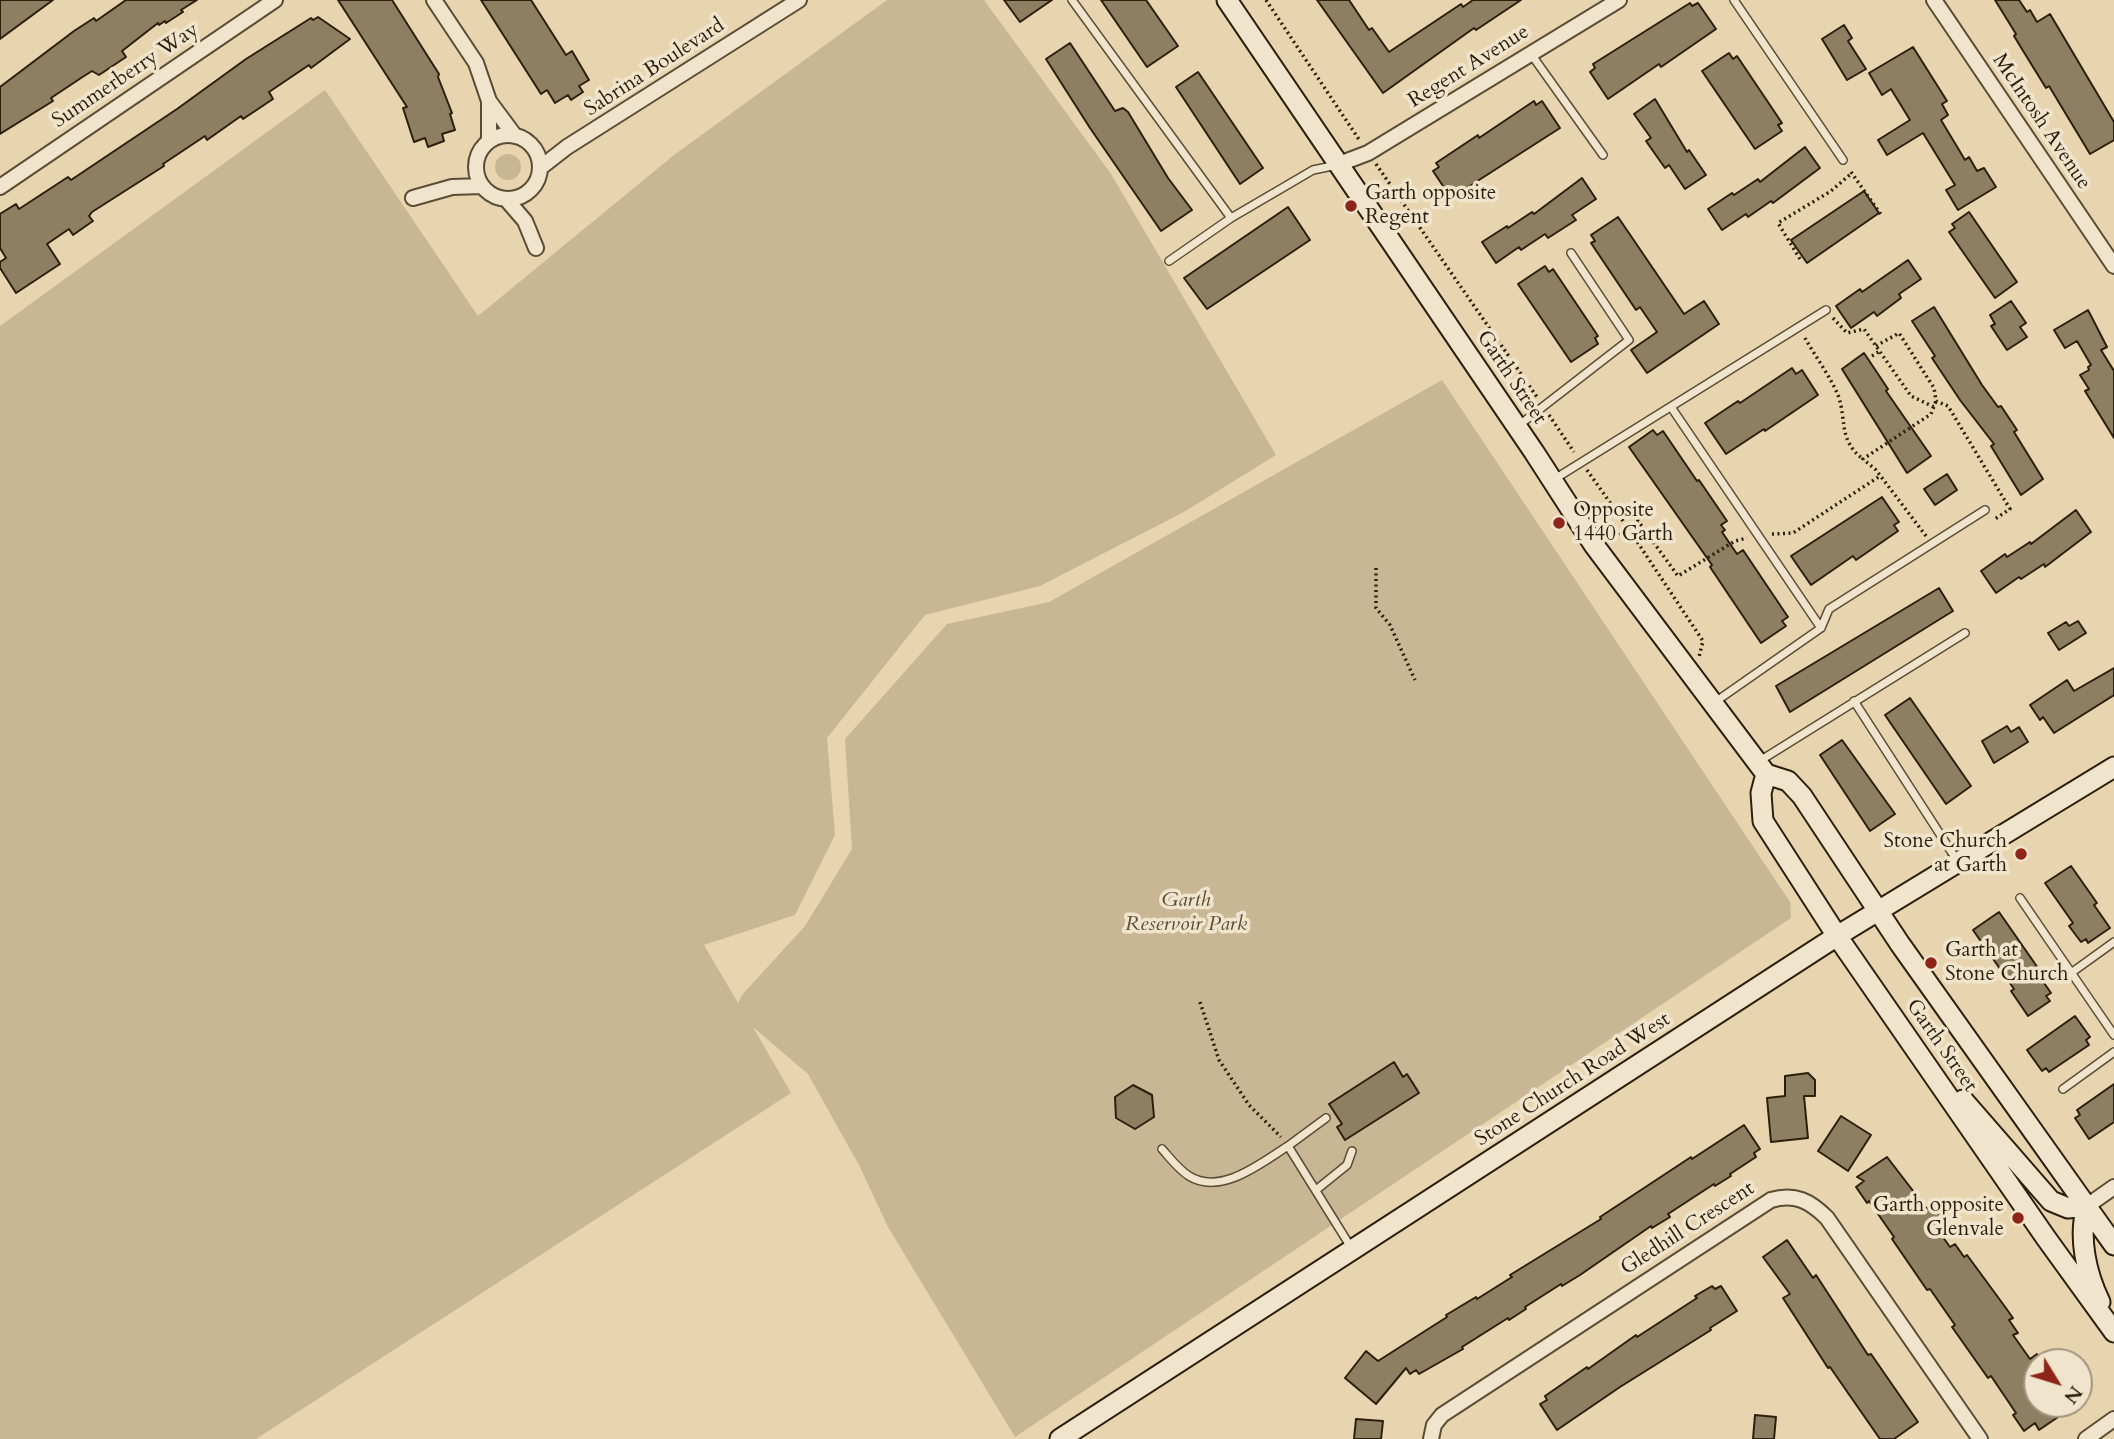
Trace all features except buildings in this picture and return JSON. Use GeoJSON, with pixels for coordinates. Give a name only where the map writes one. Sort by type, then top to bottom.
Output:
{"type":"FeatureCollection","features":[{"type":"Feature","properties":{"kind":"main road","name":"Garth Street"},"geometry":{"type":"LineString","coordinates":[[1231,1],[1594,545],[1762,768],[1788,781],[1802,796],[1900,944],[2114,1245]]}},
{"type":"Feature","properties":{"kind":"main road","name":"Stone Church Road West"},"geometry":{"type":"LineString","coordinates":[[1060,1439],[1837,936],[2114,767]]}},
{"type":"Feature","properties":{"kind":"main road","name":"Garth Street"},"geometry":{"type":"LineString","coordinates":[[1762,768],[1763,821],[1837,936],[2114,1332]]}},
{"type":"Feature","properties":{"kind":"main road"},"geometry":{"type":"LineString","coordinates":[[1914,1047],[1987,1126],[2050,1201],[2068,1208],[2087,1206],[2082,1225],[2084,1248],[2095,1292],[2114,1332]]}},
{"type":"Feature","properties":{"kind":"street","name":"Summerberry Way"},"geometry":{"type":"LineString","coordinates":[[0,187],[275,0]]}},
{"type":"Feature","properties":{"kind":"street"},"geometry":{"type":"LineString","coordinates":[[434,0],[476,63],[489,101],[515,136]]}},
{"type":"Feature","properties":{"kind":"street","name":"Sabrina Boulevard"},"geometry":{"type":"LineString","coordinates":[[540,168],[567,147],[799,0]]}},
{"type":"Feature","properties":{"kind":"street","name":"Regent Avenue"},"geometry":{"type":"LineString","coordinates":[[1339,164],[1367,153],[1619,0]]}},
{"type":"Feature","properties":{"kind":"street","name":"McIntosh Avenue"},"geometry":{"type":"LineString","coordinates":[[1934,0],[2114,266]]}},
{"type":"Feature","properties":{"kind":"street"},"geometry":{"type":"LineString","coordinates":[[489,101],[489,141]]}},
{"type":"Feature","properties":{"kind":"street"},"geometry":{"type":"LineString","coordinates":[[500,136],[515,136],[525,139],[533,147],[540,168],[538,179],[528,192],[516,198],[496,197],[482,186],[478,179],[476,166],[479,153],[489,141],[500,136]]}},
{"type":"Feature","properties":{"kind":"street"},"geometry":{"type":"LineString","coordinates":[[533,147],[567,147]]}},
{"type":"Feature","properties":{"kind":"street"},"geometry":{"type":"LineString","coordinates":[[452,187],[476,166]]}},
{"type":"Feature","properties":{"kind":"street"},"geometry":{"type":"LineString","coordinates":[[413,198],[452,187],[482,186]]}},
{"type":"Feature","properties":{"kind":"street"},"geometry":{"type":"LineString","coordinates":[[524,221],[528,192]]}},
{"type":"Feature","properties":{"kind":"street"},"geometry":{"type":"LineString","coordinates":[[506,199],[524,221],[536,248]]}},
{"type":"Feature","properties":{"kind":"street"},"geometry":{"type":"LineString","coordinates":[[2087,1206],[2114,1187]]}},
{"type":"Feature","properties":{"kind":"street","name":"Gledhill Crescent"},"geometry":{"type":"LineString","coordinates":[[1432,1439],[1434,1425],[1442,1415],[1771,1200],[1787,1197],[1806,1200],[1827,1218],[1980,1439]]}},
{"type":"Feature","properties":{"kind":"street"},"geometry":{"type":"LineString","coordinates":[[2086,1439],[2114,1419]]}},
{"type":"Feature","properties":{"kind":"lane"},"geometry":{"type":"LineString","coordinates":[[1072,0],[1231,218]]}},
{"type":"Feature","properties":{"kind":"lane"},"geometry":{"type":"LineString","coordinates":[[1734,0],[1843,160]]}},
{"type":"Feature","properties":{"kind":"lane"},"geometry":{"type":"LineString","coordinates":[[1530,53],[1603,155]]}},
{"type":"Feature","properties":{"kind":"lane"},"geometry":{"type":"LineString","coordinates":[[1169,261],[1231,218],[1313,170],[1339,164]]}},
{"type":"Feature","properties":{"kind":"lane"},"geometry":{"type":"LineString","coordinates":[[1516,427],[1629,340],[1571,253]]}},
{"type":"Feature","properties":{"kind":"lane"},"geometry":{"type":"LineString","coordinates":[[1551,481],[1826,310]]}},
{"type":"Feature","properties":{"kind":"lane"},"geometry":{"type":"LineString","coordinates":[[1671,407],[1821,628]]}},
{"type":"Feature","properties":{"kind":"lane"},"geometry":{"type":"LineString","coordinates":[[1713,703],[1821,628],[1829,608],[1985,510]]}},
{"type":"Feature","properties":{"kind":"lane"},"geometry":{"type":"LineString","coordinates":[[1762,768],[1854,701],[1965,633]]}},
{"type":"Feature","properties":{"kind":"lane"},"geometry":{"type":"LineString","coordinates":[[1854,701],[1959,863]]}},
{"type":"Feature","properties":{"kind":"lane"},"geometry":{"type":"LineString","coordinates":[[2020,898],[2114,1035]]}},
{"type":"Feature","properties":{"kind":"lane"},"geometry":{"type":"LineString","coordinates":[[2071,972],[2114,942]]}},
{"type":"Feature","properties":{"kind":"lane"},"geometry":{"type":"LineString","coordinates":[[2063,1089],[2114,1052]]}},
{"type":"Feature","properties":{"kind":"lane"},"geometry":{"type":"LineString","coordinates":[[1161,1149],[1190,1177],[1204,1182],[1219,1182],[1234,1177],[1288,1146],[1326,1118]]}},
{"type":"Feature","properties":{"kind":"lane"},"geometry":{"type":"LineString","coordinates":[[1288,1146],[1352,1250]]}},
{"type":"Feature","properties":{"kind":"lane"},"geometry":{"type":"LineString","coordinates":[[1316,1190],[1347,1165],[1352,1151]]}},
{"type":"Feature","properties":{"kind":"path"},"geometry":{"type":"LineString","coordinates":[[1266,0],[1352,126],[1367,153],[1391,182],[1703,641],[1694,677]]}},
{"type":"Feature","properties":{"kind":"path"},"geometry":{"type":"LineString","coordinates":[[1843,160],[1882,216]]}},
{"type":"Feature","properties":{"kind":"path"},"geometry":{"type":"LineString","coordinates":[[1800,259],[1778,223],[1831,191],[1852,173]]}},
{"type":"Feature","properties":{"kind":"path"},"geometry":{"type":"LineString","coordinates":[[1826,310],[1847,333],[1864,329],[1911,396],[1948,407],[2010,509],[1992,521],[1985,510]]}},
{"type":"Feature","properties":{"kind":"path"},"geometry":{"type":"LineString","coordinates":[[1799,328],[1838,396],[1844,433],[1853,452],[1880,476],[1932,544]]}},
{"type":"Feature","properties":{"kind":"path"},"geometry":{"type":"LineString","coordinates":[[1863,459],[1931,414],[1935,404],[1934,388],[1899,333],[1876,346]]}},
{"type":"Feature","properties":{"kind":"path"},"geometry":{"type":"LineString","coordinates":[[1872,356],[1880,351]]}},
{"type":"Feature","properties":{"kind":"path"},"geometry":{"type":"LineString","coordinates":[[1594,545],[1619,535],[1638,521],[1678,576],[1735,541],[1758,535],[1793,533],[1880,476]]}},
{"type":"Feature","properties":{"kind":"path"},"geometry":{"type":"LineString","coordinates":[[1376,568],[1376,608],[1390,625],[1415,680]]}},
{"type":"Feature","properties":{"kind":"path"},"geometry":{"type":"LineString","coordinates":[[1200,1002],[1219,1060],[1248,1105],[1283,1138]]}},
{"type":"Feature","properties":{"kind":"green space","name":"Garth Reservoir Park"},"geometry":{"type":"Polygon","coordinates":[[[887,0],[984,0],[1111,174],[1276,455],[1184,512],[1040,586],[925,615],[827,738],[835,835],[795,915],[704,945],[738,1003],[742,995],[805,926],[852,849],[845,739],[947,624],[1049,602],[1442,380],[1790,902],[1791,918],[1015,1437],[888,1227],[860,1167],[808,1074],[753,1027],[791,1093],[256,1439],[0,1439],[0,326],[325,90],[478,316],[674,155],[887,0]]]}},
{"type":"Feature","properties":{"kind":"green space"},"geometry":{"type":"Polygon","coordinates":[[[508,154],[517,158],[521,167],[517,176],[508,180],[499,176],[495,167],[499,158],[508,154]]]}},
{"type":"Feature","properties":{"kind":"place","name":"Garth opposite Regent"},"geometry":{"type":"Point","coordinates":[1351,206]}},
{"type":"Feature","properties":{"kind":"place","name":"Opposite 1440 Garth"},"geometry":{"type":"Point","coordinates":[1559,523]}},
{"type":"Feature","properties":{"kind":"place","name":"Stone Church at Garth"},"geometry":{"type":"Point","coordinates":[2021,854]}},
{"type":"Feature","properties":{"kind":"place","name":"Garth at Stone Church"},"geometry":{"type":"Point","coordinates":[1931,963]}},
{"type":"Feature","properties":{"kind":"place","name":"Garth opposite Glenvale"},"geometry":{"type":"Point","coordinates":[2018,1218]}}]}
